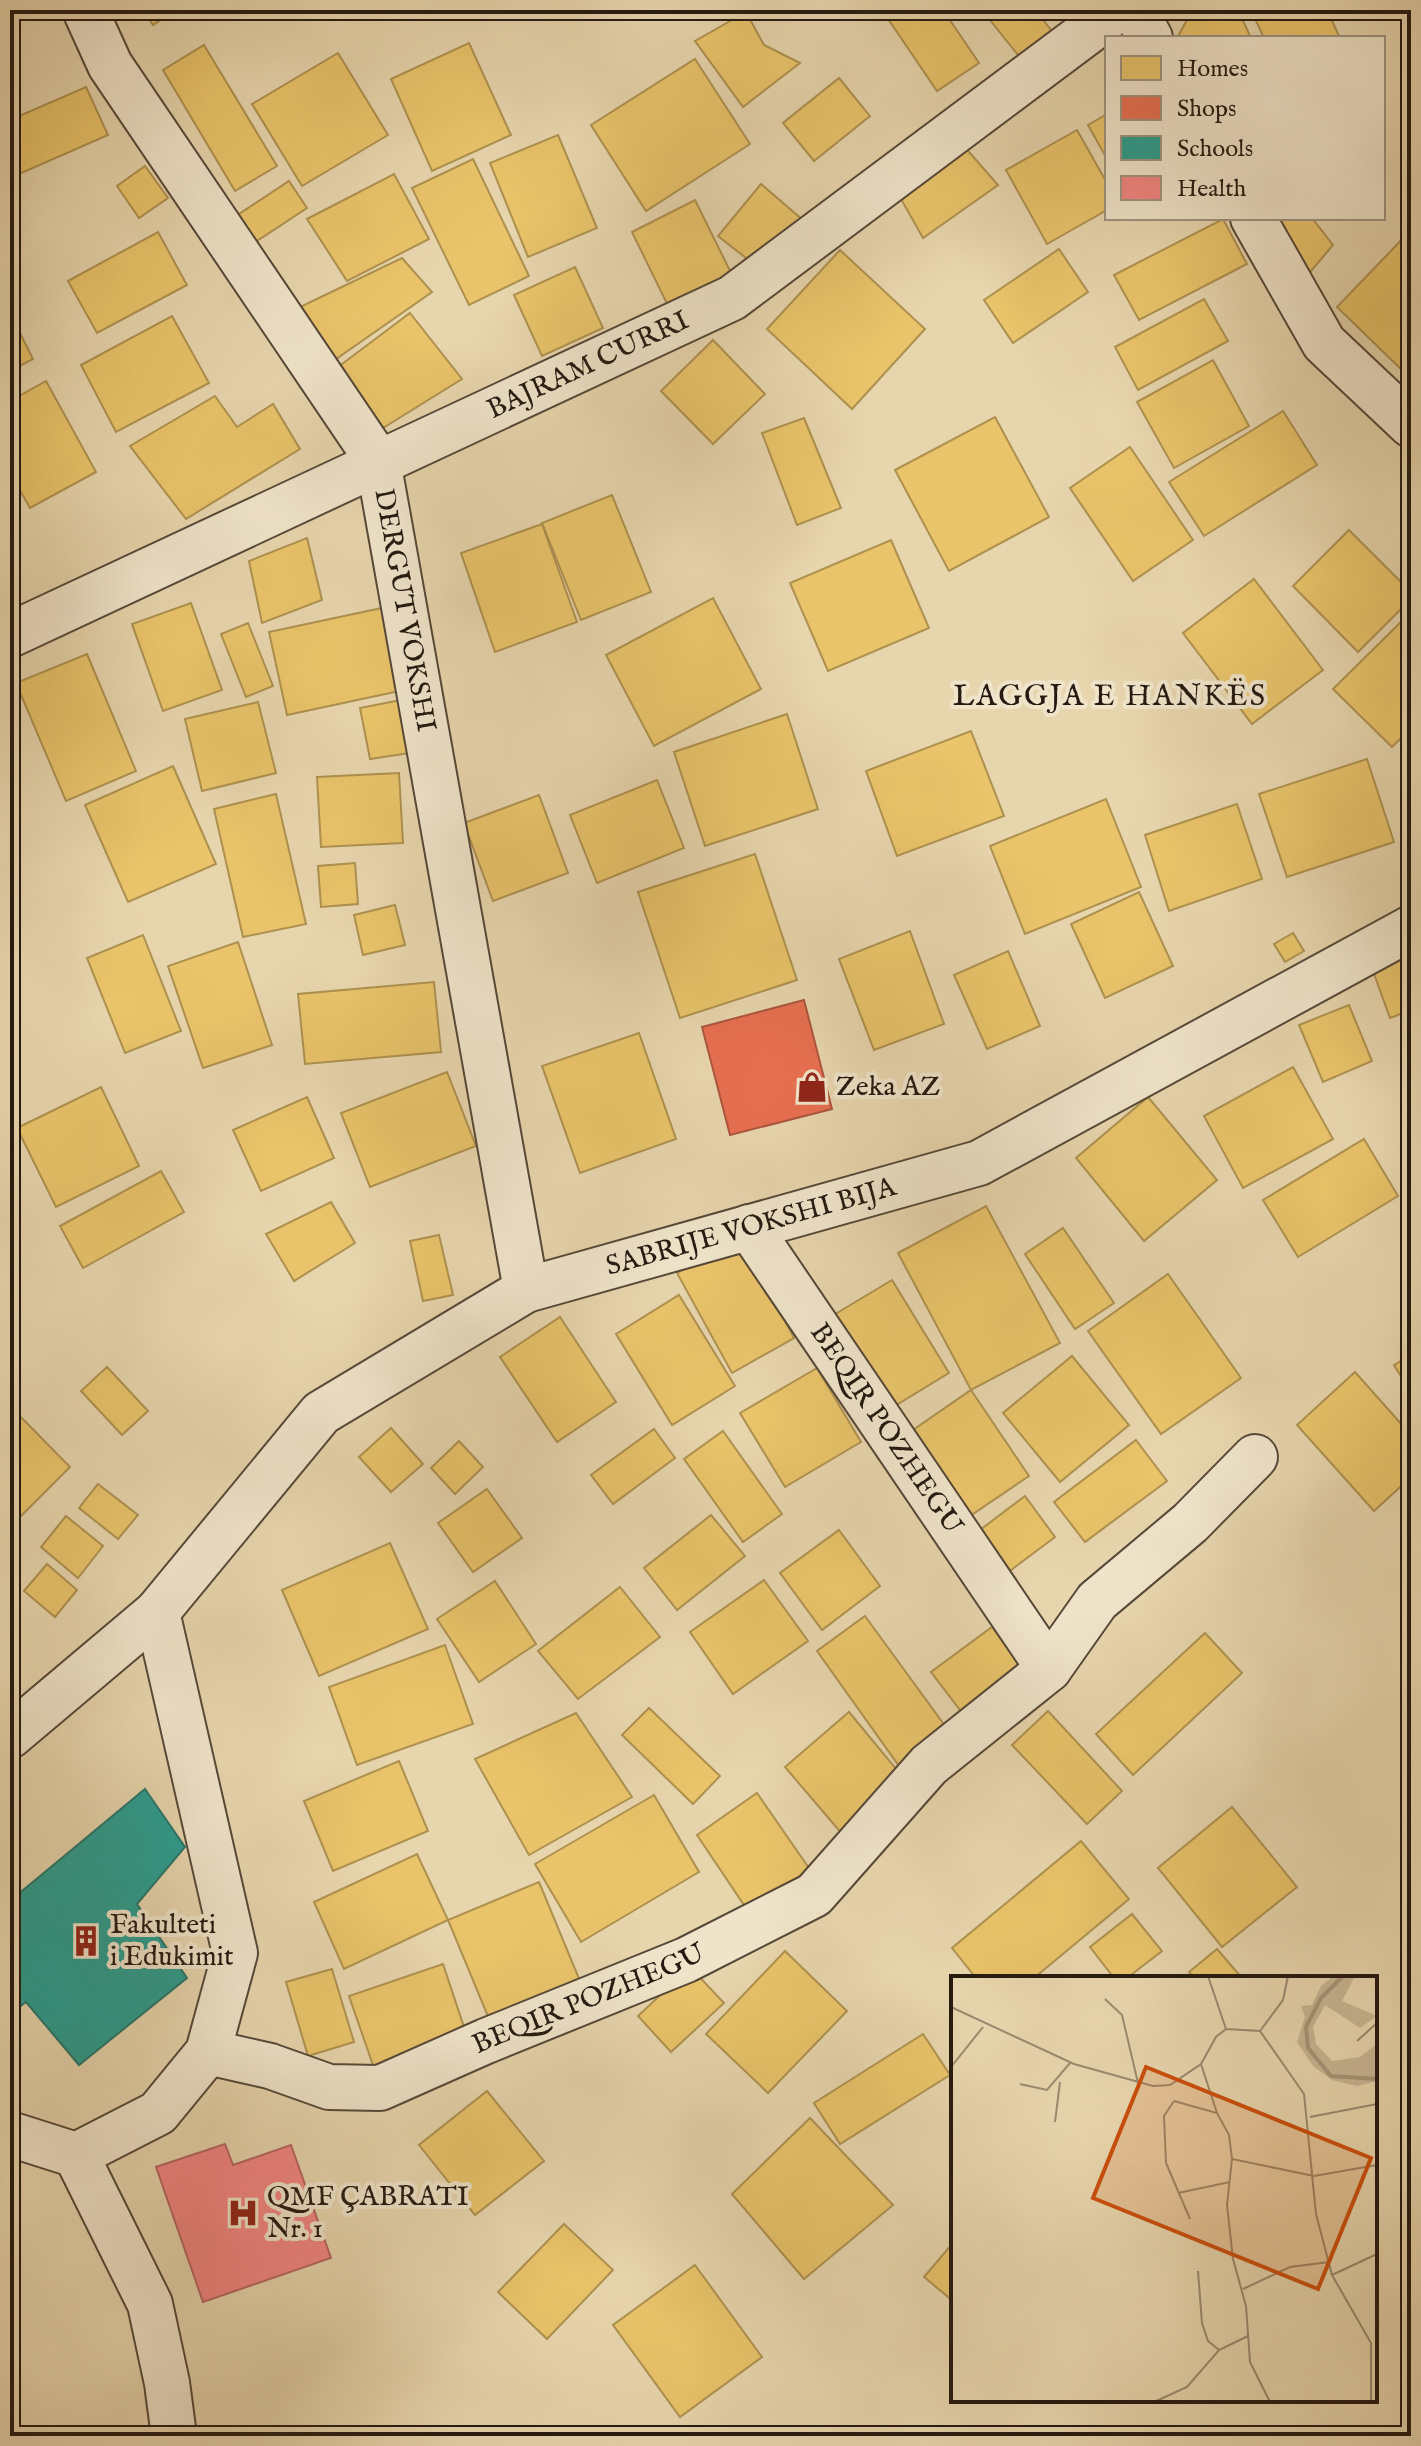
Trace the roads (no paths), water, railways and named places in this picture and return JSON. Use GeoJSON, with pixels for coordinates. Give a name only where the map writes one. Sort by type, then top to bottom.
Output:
{"type":"FeatureCollection","features":[{"type":"Feature","properties":{"kind":"street","name":"DERGUT VOKSHI"},"geometry":{"type":"LineString","coordinates":[[85,10],[110,65],[378,461],[526,1290]]}},
{"type":"Feature","properties":{"kind":"street","name":"BAJRAM CURRI"},"geometry":{"type":"LineString","coordinates":[[10,635],[732,298],[1117,10]]}},
{"type":"Feature","properties":{"kind":"street"},"geometry":{"type":"LineString","coordinates":[[1135,10],[1149,36]]}},
{"type":"Feature","properties":{"kind":"street"},"geometry":{"type":"LineString","coordinates":[[1254,220],[1324,343],[1411,425]]}},
{"type":"Feature","properties":{"kind":"street","name":"SABRIJE VOKSHI BIJA"},"geometry":{"type":"LineString","coordinates":[[10,1736],[157,1612],[321,1413],[526,1290],[979,1163],[1411,928]]}},
{"type":"Feature","properties":{"kind":"street","name":"BEQIR POZHEGU"},"geometry":{"type":"LineString","coordinates":[[749,1227],[1049,1669]]}},
{"type":"Feature","properties":{"kind":"street","name":"BEQIR POZHEGU"},"geometry":{"type":"LineString","coordinates":[[208,2052],[270,2066],[329,2087],[380,2088],[486,2041],[686,1960],[814,1895],[929,1765],[1049,1669],[1097,1601],[1190,1523],[1255,1457]]}},
{"type":"Feature","properties":{"kind":"street"},"geometry":{"type":"LineString","coordinates":[[10,2134],[76,2155],[158,2113],[208,2052],[235,1953],[157,1612]]}},
{"type":"Feature","properties":{"kind":"street"},"geometry":{"type":"LineString","coordinates":[[76,2155],[150,2304],[167,2383],[174,2436]]}},
{"type":"Feature","properties":{"kind":"place","name":"Zeka AZ"},"geometry":{"type":"Point","coordinates":[812,1087]}},
{"type":"Feature","properties":{"kind":"place","name":"Fakulteti i Edukimit"},"geometry":{"type":"Point","coordinates":[86,1941]}},
{"type":"Feature","properties":{"kind":"place","name":"QMF ÇABRATI Nr. 1"},"geometry":{"type":"Point","coordinates":[243,2213]}},
{"type":"Feature","properties":{"kind":"district","name":"LAGGJA E HANKËS"},"geometry":{"type":"Point","coordinates":[1110,697]}}]}
